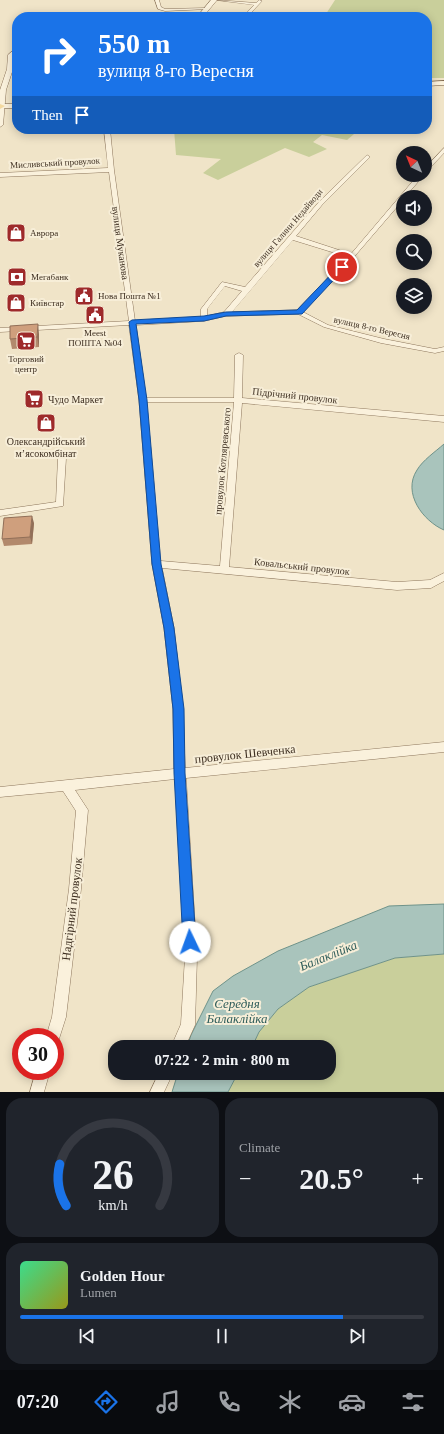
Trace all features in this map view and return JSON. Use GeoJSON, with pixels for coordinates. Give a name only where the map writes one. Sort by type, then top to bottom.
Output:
{"type":"FeatureCollection","features":[{"type":"Feature","properties":{"kind":"main road"},"geometry":{"type":"LineString","coordinates":[[432,84],[444,83]]}},
{"type":"Feature","properties":{"kind":"main road"},"geometry":{"type":"LineString","coordinates":[[1,106],[12,106]]}},
{"type":"Feature","properties":{"kind":"street"},"geometry":{"type":"LineString","coordinates":[[157,0],[159,8],[165,10],[206,9]]}},
{"type":"Feature","properties":{"kind":"street"},"geometry":{"type":"LineString","coordinates":[[204,12],[214,0]]}},
{"type":"Feature","properties":{"kind":"street"},"geometry":{"type":"LineString","coordinates":[[218,0],[257,4]]}},
{"type":"Feature","properties":{"kind":"street"},"geometry":{"type":"LineString","coordinates":[[250,12],[261,0]]}},
{"type":"Feature","properties":{"kind":"street"},"geometry":{"type":"LineString","coordinates":[[0,125],[3,90],[10,69],[12,54]]}},
{"type":"Feature","properties":{"kind":"street","name":"вулиця Муканова"},"geometry":{"type":"LineString","coordinates":[[107,134],[111,170],[143,400],[157,564],[169,628],[178,701],[180,773],[191,957],[188,1025],[181,1040]]}},
{"type":"Feature","properties":{"kind":"street"},"geometry":{"type":"LineString","coordinates":[[432,163],[444,150]]}},
{"type":"Feature","properties":{"kind":"street","name":"вулиця Галини Недайводи"},"geometry":{"type":"LineString","coordinates":[[226,314],[320,204],[367,157]]}},
{"type":"Feature","properties":{"kind":"street","name":"Мисливський провулок"},"geometry":{"type":"LineString","coordinates":[[0,175],[111,170]]}},
{"type":"Feature","properties":{"kind":"street"},"geometry":{"type":"LineString","coordinates":[[299,312],[352,256],[415,182]]}},
{"type":"Feature","properties":{"kind":"street"},"geometry":{"type":"LineString","coordinates":[[291,237],[352,256]]}},
{"type":"Feature","properties":{"kind":"street"},"geometry":{"type":"LineString","coordinates":[[204,318],[204,309],[224,283],[247,290]]}},
{"type":"Feature","properties":{"kind":"street","name":"вулиця 8-го Вересня"},"geometry":{"type":"LineString","coordinates":[[0,330],[204,318],[226,314],[299,312],[326,326],[384,341],[435,351],[444,348]]}},
{"type":"Feature","properties":{"kind":"street","name":"провулок Котляревського"},"geometry":{"type":"LineString","coordinates":[[224,569],[238,400],[239,355]]}},
{"type":"Feature","properties":{"kind":"street","name":"Підрічний провулок"},"geometry":{"type":"LineString","coordinates":[[143,400],[238,400],[444,419]]}},
{"type":"Feature","properties":{"kind":"street"},"geometry":{"type":"LineString","coordinates":[[0,513],[60,504],[62,458]]}},
{"type":"Feature","properties":{"kind":"street","name":"Ковальський провулок"},"geometry":{"type":"LineString","coordinates":[[157,564],[397,586],[431,584],[444,578]]}},
{"type":"Feature","properties":{"kind":"street","name":"провулок Шевченка"},"geometry":{"type":"LineString","coordinates":[[0,792],[66,784],[444,747]]}},
{"type":"Feature","properties":{"kind":"street","name":"Надгірний провулок"},"geometry":{"type":"LineString","coordinates":[[56,1028],[59,1017],[75,889],[82,810],[66,784]]}},
{"type":"Feature","properties":{"kind":"street"},"geometry":{"type":"LineString","coordinates":[[37,1092],[40,1080]]}},
{"type":"Feature","properties":{"kind":"street"},"geometry":{"type":"LineString","coordinates":[[157,1092],[163,1080]]}},
{"type":"Feature","properties":{"kind":"green space"},"geometry":{"type":"Polygon","coordinates":[[[335,0],[444,0],[444,78],[432,78],[432,12],[327,12],[335,0]]]}},
{"type":"Feature","properties":{"kind":"green space"},"geometry":{"type":"Polygon","coordinates":[[[174,134],[354,134],[347,140],[322,135],[313,142],[327,149],[309,157],[285,148],[218,180],[203,173],[221,159],[176,155],[174,134]]]}},
{"type":"Feature","properties":{"kind":"green space"},"geometry":{"type":"Polygon","coordinates":[[[444,954],[444,1092],[228,1092],[234,1080],[336,1080],[336,1040],[255,1040],[259,1032],[278,1009],[309,987],[395,958],[444,954]]]}},
{"type":"Feature","properties":{"kind":"water"},"geometry":{"type":"Polygon","coordinates":[[[444,444],[444,530],[436,526],[422,513],[413,497],[412,488],[413,479],[417,470],[426,459],[444,444]]]}},
{"type":"Feature","properties":{"kind":"water","name":"Середня Балаклійка"},"geometry":{"type":"Polygon","coordinates":[[[444,904],[444,954],[395,958],[309,987],[278,1009],[259,1032],[255,1040],[189,1040],[213,991],[233,976],[278,951],[389,906],[444,904]]]}},
{"type":"Feature","properties":{"kind":"water"},"geometry":{"type":"Polygon","coordinates":[[[176,1080],[234,1080],[228,1092],[172,1092],[176,1080]]]}},
{"type":"Feature","properties":{"kind":"building"},"geometry":{"type":"Polygon","coordinates":[[[38,324],[37,337],[10,339],[10,326],[38,324]]]}},
{"type":"Feature","properties":{"kind":"building"},"geometry":{"type":"Polygon","coordinates":[[[32,516],[30,537],[2,539],[4,518],[32,516]]]}},
{"type":"Feature","properties":{"kind":"place","name":"Аврора"},"geometry":{"type":"Point","coordinates":[16,233]}},
{"type":"Feature","properties":{"kind":"place","name":"Мегабанк"},"geometry":{"type":"Point","coordinates":[17,277]}},
{"type":"Feature","properties":{"kind":"place","name":"Нова Пошта №1"},"geometry":{"type":"Point","coordinates":[84,296]}},
{"type":"Feature","properties":{"kind":"place","name":"Київстар"},"geometry":{"type":"Point","coordinates":[16,303]}},
{"type":"Feature","properties":{"kind":"place","name":"Meest ПОШТА №04"},"geometry":{"type":"Point","coordinates":[95,315]}},
{"type":"Feature","properties":{"kind":"place","name":"Торговий центр"},"geometry":{"type":"Point","coordinates":[26,341]}},
{"type":"Feature","properties":{"kind":"place","name":"Чудо Маркет"},"geometry":{"type":"Point","coordinates":[34,399]}},
{"type":"Feature","properties":{"kind":"place","name":"Олександрійський мʼясокомбінат"},"geometry":{"type":"Point","coordinates":[46,423]}},
{"type":"Feature","properties":{"kind":"route"},"geometry":{"type":"LineString","coordinates":[[190,942],[180,773],[178,709],[169,628],[157,564],[143,400],[132,322],[204,318],[226,314],[299,312],[342,267]]}},
{"type":"Feature","properties":{"kind":"water label","name":"Балаклійка"},"geometry":{"type":"Point","coordinates":[328,955]}}]}
